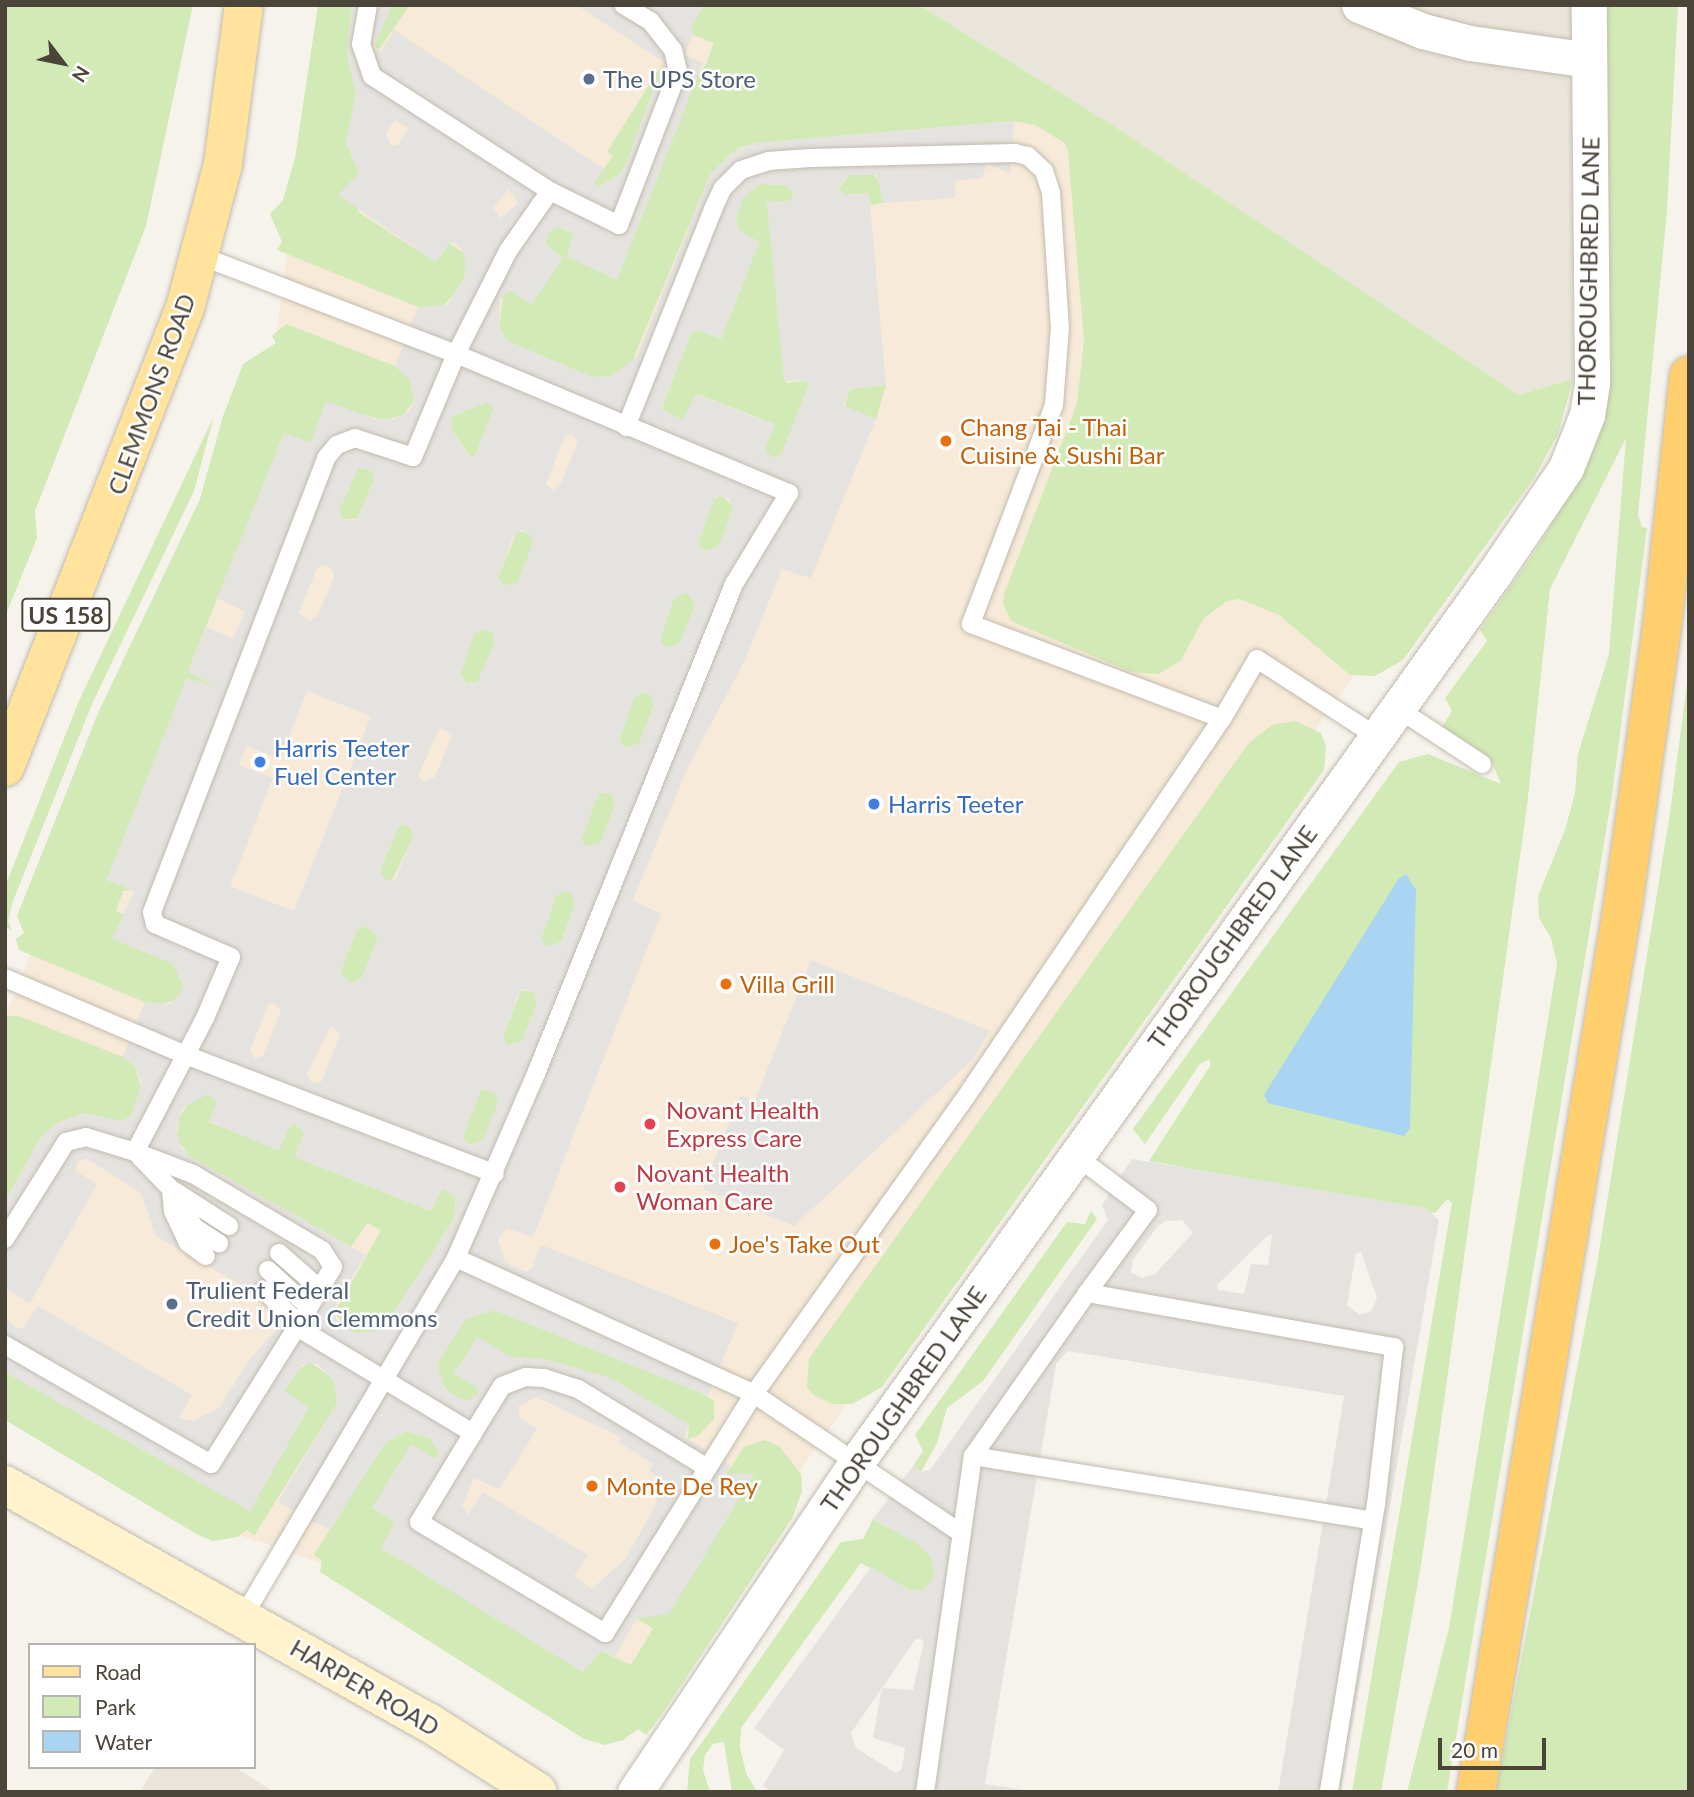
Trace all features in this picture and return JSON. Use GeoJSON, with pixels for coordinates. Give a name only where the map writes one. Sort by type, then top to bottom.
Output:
{"type":"FeatureCollection","features":[{"type":"Feature","properties":{"kind":"highway"},"geometry":{"type":"LineString","coordinates":[[1476,1792],[1623,904],[1662,627],[1689,375]]}},
{"type":"Feature","properties":{"kind":"main road","name":"CLEMMONS ROAD"},"geometry":{"type":"LineString","coordinates":[[5,767],[127,463],[201,256],[223,164],[244,5]]}},
{"type":"Feature","properties":{"kind":"main road","name":"HARPER ROAD"},"geometry":{"type":"LineString","coordinates":[[5,1485],[428,1722],[538,1792]]}},
{"type":"Feature","properties":{"kind":"street"},"geometry":{"type":"LineString","coordinates":[[1359,5],[1423,32],[1470,43],[1589,60]]}},
{"type":"Feature","properties":{"kind":"street","name":"THOROUGHBRED LANE"},"geometry":{"type":"LineString","coordinates":[[635,1792],[858,1460],[1543,505],[1578,444],[1587,415],[1592,352],[1589,5]]}},
{"type":"Feature","properties":{"kind":"lane"},"geometry":{"type":"LineString","coordinates":[[368,5],[361,44],[365,64],[383,83],[550,191],[619,225],[678,71],[673,50],[650,21],[623,5]]}},
{"type":"Feature","properties":{"kind":"lane"},"geometry":{"type":"LineString","coordinates":[[626,426],[713,209],[723,188],[741,170],[768,161],[810,158],[1015,153],[1028,156],[1044,171],[1051,193],[1060,327],[1054,405],[971,624],[1222,719]]}},
{"type":"Feature","properties":{"kind":"lane"},"geometry":{"type":"LineString","coordinates":[[135,1152],[183,1054],[205,1018],[231,957],[155,924],[152,912],[326,458],[337,445],[355,438],[413,457],[456,354],[508,251],[550,191]]}},
{"type":"Feature","properties":{"kind":"lane"},"geometry":{"type":"LineString","coordinates":[[201,256],[456,354],[789,493],[734,584],[495,1174],[456,1258],[381,1379],[243,1618]]}},
{"type":"Feature","properties":{"kind":"lane"},"geometry":{"type":"LineString","coordinates":[[706,1467],[578,1389],[544,1378],[526,1377],[502,1386],[419,1522],[605,1633],[706,1467],[754,1394],[961,1104],[1222,719],[1257,659],[1376,736]]}},
{"type":"Feature","properties":{"kind":"lane"},"geometry":{"type":"LineString","coordinates":[[1397,708],[1482,764]]}},
{"type":"Feature","properties":{"kind":"lane"},"geometry":{"type":"LineString","coordinates":[[5,978],[183,1054],[495,1174]]}},
{"type":"Feature","properties":{"kind":"lane"},"geometry":{"type":"LineString","coordinates":[[5,1240],[66,1142],[86,1137],[193,1174],[322,1250],[332,1267],[211,1464],[5,1345]]}},
{"type":"Feature","properties":{"kind":"lane"},"geometry":{"type":"LineString","coordinates":[[135,1152],[171,1189],[194,1227],[219,1243]]}},
{"type":"Feature","properties":{"kind":"lane"},"geometry":{"type":"LineString","coordinates":[[925,1792],[973,1455],[1148,1210],[1076,1156]]}},
{"type":"Feature","properties":{"kind":"lane"},"geometry":{"type":"LineString","coordinates":[[171,1189],[229,1226]]}},
{"type":"Feature","properties":{"kind":"lane"},"geometry":{"type":"LineString","coordinates":[[171,1189],[173,1211],[188,1243],[206,1256]]}},
{"type":"Feature","properties":{"kind":"lane"},"geometry":{"type":"LineString","coordinates":[[279,1253],[320,1289]]}},
{"type":"Feature","properties":{"kind":"lane"},"geometry":{"type":"LineString","coordinates":[[456,1258],[754,1394],[858,1460],[961,1533]]}},
{"type":"Feature","properties":{"kind":"lane"},"geometry":{"type":"LineString","coordinates":[[268,1270],[309,1307]]}},
{"type":"Feature","properties":{"kind":"lane"},"geometry":{"type":"LineString","coordinates":[[264,1290],[298,1326],[473,1433]]}},
{"type":"Feature","properties":{"kind":"lane"},"geometry":{"type":"LineString","coordinates":[[1087,1293],[1394,1347],[1373,1521],[1329,1792]]}},
{"type":"Feature","properties":{"kind":"lane"},"geometry":{"type":"LineString","coordinates":[[973,1455],[1373,1521]]}},
{"type":"Feature","properties":{"kind":"shaded area"},"geometry":{"type":"Polygon","coordinates":[[[321,5],[731,5],[1026,109],[1073,141],[1365,659],[619,1731],[340,1570],[205,1523],[5,1405],[5,1017],[271,373],[321,5]]]}},
{"type":"Feature","properties":{"kind":"shaded area"},"geometry":{"type":"Polygon","coordinates":[[[352,5],[392,5],[373,49],[381,51],[394,30],[604,169],[594,183],[597,187],[619,175],[626,164],[664,62],[576,5],[704,6],[691,28],[693,35],[684,55],[703,63],[617,280],[567,257],[574,234],[558,227],[548,233],[545,244],[563,258],[531,304],[509,290],[500,300],[499,328],[507,341],[592,377],[612,376],[637,356],[710,175],[732,152],[756,143],[1014,121],[1010,174],[987,163],[982,178],[955,181],[955,198],[883,203],[877,175],[850,175],[840,184],[838,189],[845,195],[869,193],[886,385],[850,389],[843,405],[876,419],[811,578],[782,569],[745,660],[687,769],[633,900],[661,914],[533,1237],[507,1228],[498,1240],[505,1262],[525,1272],[532,1269],[541,1245],[738,1323],[708,1396],[494,1310],[466,1319],[437,1365],[446,1391],[467,1401],[477,1395],[477,1387],[453,1374],[477,1337],[511,1357],[545,1359],[610,1378],[689,1424],[685,1437],[730,1465],[727,1474],[754,1474],[669,1614],[637,1618],[615,1656],[601,1651],[582,1672],[381,1548],[395,1522],[372,1508],[411,1444],[435,1459],[439,1455],[431,1438],[406,1431],[384,1444],[330,1530],[278,1502],[337,1403],[333,1379],[317,1364],[303,1364],[284,1391],[309,1407],[250,1511],[5,1372],[5,1318],[16,1328],[23,1328],[38,1306],[192,1395],[179,1418],[193,1421],[219,1408],[250,1359],[277,1329],[274,1309],[258,1295],[156,1236],[141,1193],[86,1158],[77,1162],[76,1171],[97,1184],[30,1303],[5,1289],[5,1201],[41,1137],[57,1123],[82,1113],[120,1121],[130,1117],[142,1084],[135,1066],[123,1057],[145,1002],[170,1004],[184,987],[172,963],[112,939],[134,891],[107,880],[186,679],[216,686],[188,672],[206,627],[233,639],[245,612],[217,598],[284,433],[311,443],[326,401],[375,419],[394,419],[409,412],[414,401],[410,380],[395,366],[418,307],[447,305],[466,274],[464,253],[455,243],[449,243],[436,262],[338,195],[359,173],[346,142],[356,96],[347,52],[352,5]],[[395,120],[386,133],[391,146],[398,145],[409,128],[395,120]],[[759,184],[743,198],[736,217],[739,230],[759,242],[721,339],[698,330],[691,333],[661,409],[683,420],[696,394],[775,425],[766,446],[766,453],[775,458],[782,453],[809,385],[806,381],[784,380],[767,202],[790,201],[794,193],[785,185],[759,184]],[[509,189],[493,207],[500,218],[518,203],[509,189]],[[487,402],[451,417],[452,430],[470,457],[475,456],[494,408],[487,402]],[[572,434],[565,436],[546,484],[552,490],[560,486],[578,442],[572,434]],[[359,467],[339,510],[342,519],[357,520],[374,480],[372,471],[359,467]],[[716,496],[698,543],[704,551],[718,547],[733,508],[729,498],[716,496]],[[521,530],[513,536],[498,578],[504,586],[518,582],[533,543],[529,533],[521,530]],[[323,565],[317,568],[299,613],[310,621],[318,615],[334,578],[332,569],[323,565]],[[687,592],[674,598],[660,640],[666,648],[680,643],[695,605],[687,592]],[[484,629],[474,634],[460,676],[467,684],[478,681],[495,642],[492,632],[484,629]],[[307,691],[280,759],[246,746],[239,765],[273,778],[230,886],[294,911],[371,716],[307,691]],[[642,692],[634,698],[619,740],[625,748],[639,744],[654,706],[651,695],[642,692]],[[440,727],[418,776],[423,782],[435,777],[452,735],[440,727]],[[599,792],[581,840],[586,847],[601,842],[615,805],[612,794],[599,792]],[[400,824],[380,870],[386,881],[395,880],[413,838],[410,827],[400,824]],[[564,891],[556,896],[541,939],[547,947],[561,942],[575,905],[572,894],[564,891]],[[366,926],[357,930],[340,972],[351,983],[362,978],[378,937],[366,926]],[[525,989],[518,995],[503,1038],[508,1045],[522,1041],[537,1003],[534,992],[525,989]],[[274,1003],[268,1005],[250,1051],[255,1059],[263,1056],[281,1010],[274,1003]],[[331,1025],[307,1074],[313,1084],[322,1081],[340,1034],[331,1025]],[[481,1089],[463,1137],[469,1145],[483,1140],[498,1102],[494,1092],[481,1089]],[[208,1094],[183,1108],[176,1128],[181,1147],[189,1156],[366,1255],[336,1303],[336,1320],[355,1333],[382,1330],[454,1219],[456,1197],[442,1188],[432,1211],[295,1157],[304,1133],[296,1123],[288,1129],[279,1151],[209,1121],[217,1102],[208,1094]],[[536,1397],[518,1407],[520,1418],[537,1429],[499,1489],[474,1478],[462,1506],[468,1515],[483,1492],[588,1555],[574,1576],[592,1589],[626,1558],[655,1506],[662,1479],[649,1471],[653,1464],[619,1442],[621,1437],[536,1397]]]}},
{"type":"Feature","properties":{"kind":"shaded area"},"geometry":{"type":"Polygon","coordinates":[[[919,5],[1571,5],[1573,379],[1519,395],[1106,121],[919,5]]]}},
{"type":"Feature","properties":{"kind":"shaded area"},"geometry":{"type":"Polygon","coordinates":[[[811,960],[990,1031],[972,1060],[794,1226],[703,1189],[740,1095],[755,1100],[811,960]]]}},
{"type":"Feature","properties":{"kind":"shaded area"},"geometry":{"type":"Polygon","coordinates":[[[1132,1159],[1426,1208],[1439,1220],[1341,1792],[1278,1792],[1344,1396],[1068,1351],[1056,1364],[985,1784],[1038,1792],[772,1792],[763,1786],[784,1750],[754,1728],[871,1567],[910,1590],[922,1591],[930,1583],[935,1574],[930,1556],[917,1543],[873,1519],[913,1466],[921,1472],[930,1470],[1108,1220],[1102,1205],[1132,1159]],[[1182,1220],[1165,1221],[1157,1227],[1133,1260],[1131,1272],[1142,1278],[1155,1274],[1193,1233],[1182,1220]],[[1268,1235],[1217,1285],[1218,1290],[1244,1294],[1251,1264],[1268,1265],[1272,1235],[1268,1235]],[[1361,1252],[1356,1253],[1347,1305],[1360,1315],[1371,1311],[1377,1298],[1361,1252]],[[920,1638],[915,1640],[851,1733],[856,1748],[896,1773],[902,1769],[905,1748],[873,1738],[883,1688],[913,1690],[924,1642],[920,1638]]]}},
{"type":"Feature","properties":{"kind":"shaded area"},"geometry":{"type":"Polygon","coordinates":[[[154,1769],[238,1769],[274,1792],[140,1792],[154,1769]]]}},
{"type":"Feature","properties":{"kind":"green space"},"geometry":{"type":"Polygon","coordinates":[[[5,5],[193,5],[146,226],[35,511],[37,538],[5,617],[5,5]]]}},
{"type":"Feature","properties":{"kind":"green space"},"geometry":{"type":"Polygon","coordinates":[[[318,5],[352,5],[347,52],[356,96],[346,142],[359,173],[358,212],[436,262],[449,243],[464,253],[467,268],[461,287],[441,308],[418,307],[277,250],[282,242],[270,214],[283,200],[295,158],[318,5]]]}},
{"type":"Feature","properties":{"kind":"green space"},"geometry":{"type":"Polygon","coordinates":[[[392,5],[410,5],[378,51],[373,41],[392,5]]]}},
{"type":"Feature","properties":{"kind":"green space"},"geometry":{"type":"Polygon","coordinates":[[[703,5],[919,5],[1106,121],[1519,395],[1573,379],[1558,434],[1534,478],[1403,660],[1375,676],[1350,675],[1279,615],[1240,599],[1227,601],[1204,618],[1181,660],[1159,674],[1131,672],[1011,621],[1003,604],[1004,594],[1077,404],[1084,340],[1068,152],[1065,143],[1035,125],[1013,121],[756,143],[739,148],[710,175],[631,364],[612,376],[592,377],[507,341],[499,328],[503,295],[563,258],[545,244],[548,233],[558,227],[574,234],[567,257],[706,64],[714,43],[693,35],[691,28],[703,5]]]}},
{"type":"Feature","properties":{"kind":"green space"},"geometry":{"type":"Polygon","coordinates":[[[1607,5],[1678,5],[1667,210],[1638,515],[1642,527],[1647,528],[1612,795],[1447,1792],[1407,1792],[1449,1628],[1557,964],[1551,938],[1539,918],[1538,896],[1565,830],[1575,793],[1578,754],[1609,654],[1626,438],[1550,589],[1527,806],[1422,1559],[1381,1792],[1352,1792],[1452,1203],[1447,1199],[1435,1213],[1149,1161],[1210,1066],[1210,1059],[1200,1064],[1145,1144],[1133,1129],[1399,762],[1428,754],[1501,784],[1493,764],[1442,727],[1452,711],[1445,698],[1487,641],[1480,630],[1534,553],[1581,476],[1606,415],[1611,377],[1607,5]]]}},
{"type":"Feature","properties":{"kind":"green space"},"geometry":{"type":"Polygon","coordinates":[[[664,61],[626,164],[619,175],[597,187],[594,183],[613,156],[607,152],[664,61]]]}},
{"type":"Feature","properties":{"kind":"green space"},"geometry":{"type":"Polygon","coordinates":[[[872,174],[880,180],[883,203],[870,205],[869,193],[845,195],[838,189],[850,175],[872,174]]]}},
{"type":"Feature","properties":{"kind":"green space"},"geometry":{"type":"Polygon","coordinates":[[[759,184],[785,185],[794,193],[790,201],[767,202],[786,383],[806,381],[809,385],[782,453],[775,458],[766,453],[774,424],[697,394],[683,420],[661,410],[691,333],[698,330],[721,339],[759,242],[739,230],[736,217],[743,198],[759,184]]]}},
{"type":"Feature","properties":{"kind":"green space"},"geometry":{"type":"Polygon","coordinates":[[[286,324],[395,366],[410,380],[414,401],[403,415],[385,420],[363,415],[311,443],[284,433],[188,671],[216,686],[187,679],[107,880],[134,890],[123,891],[116,911],[126,915],[113,939],[172,963],[182,976],[184,987],[176,1000],[154,1006],[19,950],[16,939],[24,933],[17,916],[98,713],[200,499],[223,416],[243,364],[276,343],[272,336],[286,324]]]}},
{"type":"Feature","properties":{"kind":"green space"},"geometry":{"type":"Polygon","coordinates":[[[886,385],[876,419],[844,408],[850,389],[886,385]]]}},
{"type":"Feature","properties":{"kind":"green space"},"geometry":{"type":"Polygon","coordinates":[[[487,402],[494,408],[475,456],[470,457],[452,430],[451,417],[487,402]]]}},
{"type":"Feature","properties":{"kind":"green space"},"geometry":{"type":"Polygon","coordinates":[[[214,416],[194,491],[92,704],[13,901],[8,921],[12,931],[5,926],[5,887],[78,703],[214,416]]]}},
{"type":"Feature","properties":{"kind":"green space"},"geometry":{"type":"Polygon","coordinates":[[[359,467],[372,471],[374,480],[357,519],[342,519],[339,510],[359,467]]]}},
{"type":"Feature","properties":{"kind":"green space"},"geometry":{"type":"Polygon","coordinates":[[[721,495],[734,508],[718,547],[704,551],[698,543],[712,500],[721,495]]]}},
{"type":"Feature","properties":{"kind":"green space"},"geometry":{"type":"Polygon","coordinates":[[[517,531],[529,533],[533,543],[518,582],[504,586],[498,578],[517,531]]]}},
{"type":"Feature","properties":{"kind":"green space"},"geometry":{"type":"Polygon","coordinates":[[[687,592],[695,605],[680,643],[666,648],[660,640],[674,598],[687,592]]]}},
{"type":"Feature","properties":{"kind":"green space"},"geometry":{"type":"Polygon","coordinates":[[[484,629],[492,632],[495,642],[478,681],[467,684],[460,675],[474,634],[484,629]]]}},
{"type":"Feature","properties":{"kind":"green space"},"geometry":{"type":"Polygon","coordinates":[[[1689,668],[1689,1792],[1496,1792],[1597,1264],[1670,813],[1689,668]]]}},
{"type":"Feature","properties":{"kind":"green space"},"geometry":{"type":"Polygon","coordinates":[[[642,692],[651,695],[654,705],[639,744],[625,748],[619,741],[634,698],[642,692]]]}},
{"type":"Feature","properties":{"kind":"green space"},"geometry":{"type":"Polygon","coordinates":[[[1295,721],[1321,733],[1326,747],[1324,770],[882,1387],[852,1404],[833,1404],[815,1396],[807,1388],[809,1359],[1248,744],[1272,725],[1295,721]]]}},
{"type":"Feature","properties":{"kind":"green space"},"geometry":{"type":"Polygon","coordinates":[[[599,792],[612,794],[615,805],[601,842],[586,847],[581,840],[599,792]]]}},
{"type":"Feature","properties":{"kind":"green space"},"geometry":{"type":"Polygon","coordinates":[[[400,824],[410,827],[413,838],[391,882],[379,876],[400,824]]]}},
{"type":"Feature","properties":{"kind":"green space"},"geometry":{"type":"Polygon","coordinates":[[[564,891],[572,894],[575,905],[561,942],[547,947],[541,939],[556,896],[564,891]]]}},
{"type":"Feature","properties":{"kind":"green space"},"geometry":{"type":"Polygon","coordinates":[[[366,926],[378,937],[362,978],[351,983],[340,972],[357,930],[366,926]]]}},
{"type":"Feature","properties":{"kind":"green space"},"geometry":{"type":"Polygon","coordinates":[[[521,990],[534,992],[537,1003],[522,1041],[508,1045],[503,1038],[521,990]]]}},
{"type":"Feature","properties":{"kind":"green space"},"geometry":{"type":"Polygon","coordinates":[[[5,1016],[19,1016],[123,1057],[135,1066],[142,1091],[130,1117],[121,1121],[82,1113],[41,1137],[5,1201],[5,1016]]]}},
{"type":"Feature","properties":{"kind":"green space"},"geometry":{"type":"Polygon","coordinates":[[[481,1089],[494,1092],[499,1102],[483,1140],[469,1145],[463,1137],[481,1089]]]}},
{"type":"Feature","properties":{"kind":"green space"},"geometry":{"type":"Polygon","coordinates":[[[208,1094],[218,1102],[209,1122],[279,1150],[288,1129],[295,1123],[304,1133],[295,1157],[431,1211],[442,1188],[456,1197],[454,1219],[382,1330],[364,1335],[346,1330],[335,1312],[381,1230],[367,1223],[351,1247],[189,1156],[177,1139],[179,1118],[191,1100],[208,1094]]]}},
{"type":"Feature","properties":{"kind":"green space"},"geometry":{"type":"Polygon","coordinates":[[[1091,1211],[1097,1219],[983,1381],[947,1408],[937,1443],[921,1472],[913,1466],[923,1451],[915,1435],[1067,1222],[1085,1224],[1091,1211]]]}},
{"type":"Feature","properties":{"kind":"green space"},"geometry":{"type":"Polygon","coordinates":[[[494,1310],[698,1391],[714,1401],[714,1419],[698,1436],[688,1439],[689,1425],[610,1378],[545,1359],[511,1357],[477,1338],[477,1395],[467,1401],[451,1396],[436,1373],[439,1356],[466,1319],[494,1310]]]}},
{"type":"Feature","properties":{"kind":"green space"},"geometry":{"type":"Polygon","coordinates":[[[310,1362],[333,1379],[337,1403],[254,1536],[247,1530],[237,1537],[213,1541],[198,1535],[5,1420],[5,1372],[249,1510],[309,1407],[284,1391],[295,1372],[310,1362]]]}},
{"type":"Feature","properties":{"kind":"green space"},"geometry":{"type":"Polygon","coordinates":[[[406,1431],[431,1438],[439,1455],[435,1459],[412,1445],[372,1508],[395,1522],[381,1548],[583,1671],[601,1651],[631,1665],[653,1629],[637,1618],[754,1475],[726,1474],[744,1447],[765,1440],[780,1447],[801,1474],[802,1491],[793,1517],[660,1717],[646,1735],[638,1729],[623,1740],[605,1745],[584,1739],[320,1572],[322,1560],[314,1555],[384,1444],[406,1431]]]}},
{"type":"Feature","properties":{"kind":"green space"},"geometry":{"type":"Polygon","coordinates":[[[873,1519],[917,1543],[930,1556],[935,1574],[930,1583],[922,1591],[910,1590],[861,1563],[741,1728],[740,1747],[746,1773],[757,1792],[732,1792],[724,1742],[713,1744],[705,1755],[703,1770],[710,1792],[687,1792],[690,1759],[841,1542],[863,1539],[873,1519]]]}},
{"type":"Feature","properties":{"kind":"water"},"geometry":{"type":"Polygon","coordinates":[[[1406,874],[1416,890],[1410,1129],[1404,1136],[1268,1103],[1264,1095],[1399,878],[1406,874]]]}},
{"type":"Feature","properties":{"kind":"place","name":"The UPS Store"},"geometry":{"type":"Point","coordinates":[589,79]}},
{"type":"Feature","properties":{"kind":"place","name":"Chang Tai - Thai Cuisine & Sushi Bar"},"geometry":{"type":"Point","coordinates":[946,441]}},
{"type":"Feature","properties":{"kind":"place","name":"Harris Teeter Fuel Center"},"geometry":{"type":"Point","coordinates":[260,762]}},
{"type":"Feature","properties":{"kind":"place","name":"Harris Teeter"},"geometry":{"type":"Point","coordinates":[874,804]}},
{"type":"Feature","properties":{"kind":"place","name":"Villa Grill"},"geometry":{"type":"Point","coordinates":[726,984]}},
{"type":"Feature","properties":{"kind":"place","name":"Novant Health Express Care"},"geometry":{"type":"Point","coordinates":[650,1124]}},
{"type":"Feature","properties":{"kind":"place","name":"Novant Health Woman Care"},"geometry":{"type":"Point","coordinates":[620,1187]}},
{"type":"Feature","properties":{"kind":"place","name":"Joe's Take Out"},"geometry":{"type":"Point","coordinates":[715,1244]}},
{"type":"Feature","properties":{"kind":"place","name":"Trulient Federal Credit Union Clemmons"},"geometry":{"type":"Point","coordinates":[172,1304]}},
{"type":"Feature","properties":{"kind":"place","name":"Monte De Rey"},"geometry":{"type":"Point","coordinates":[592,1486]}}]}
